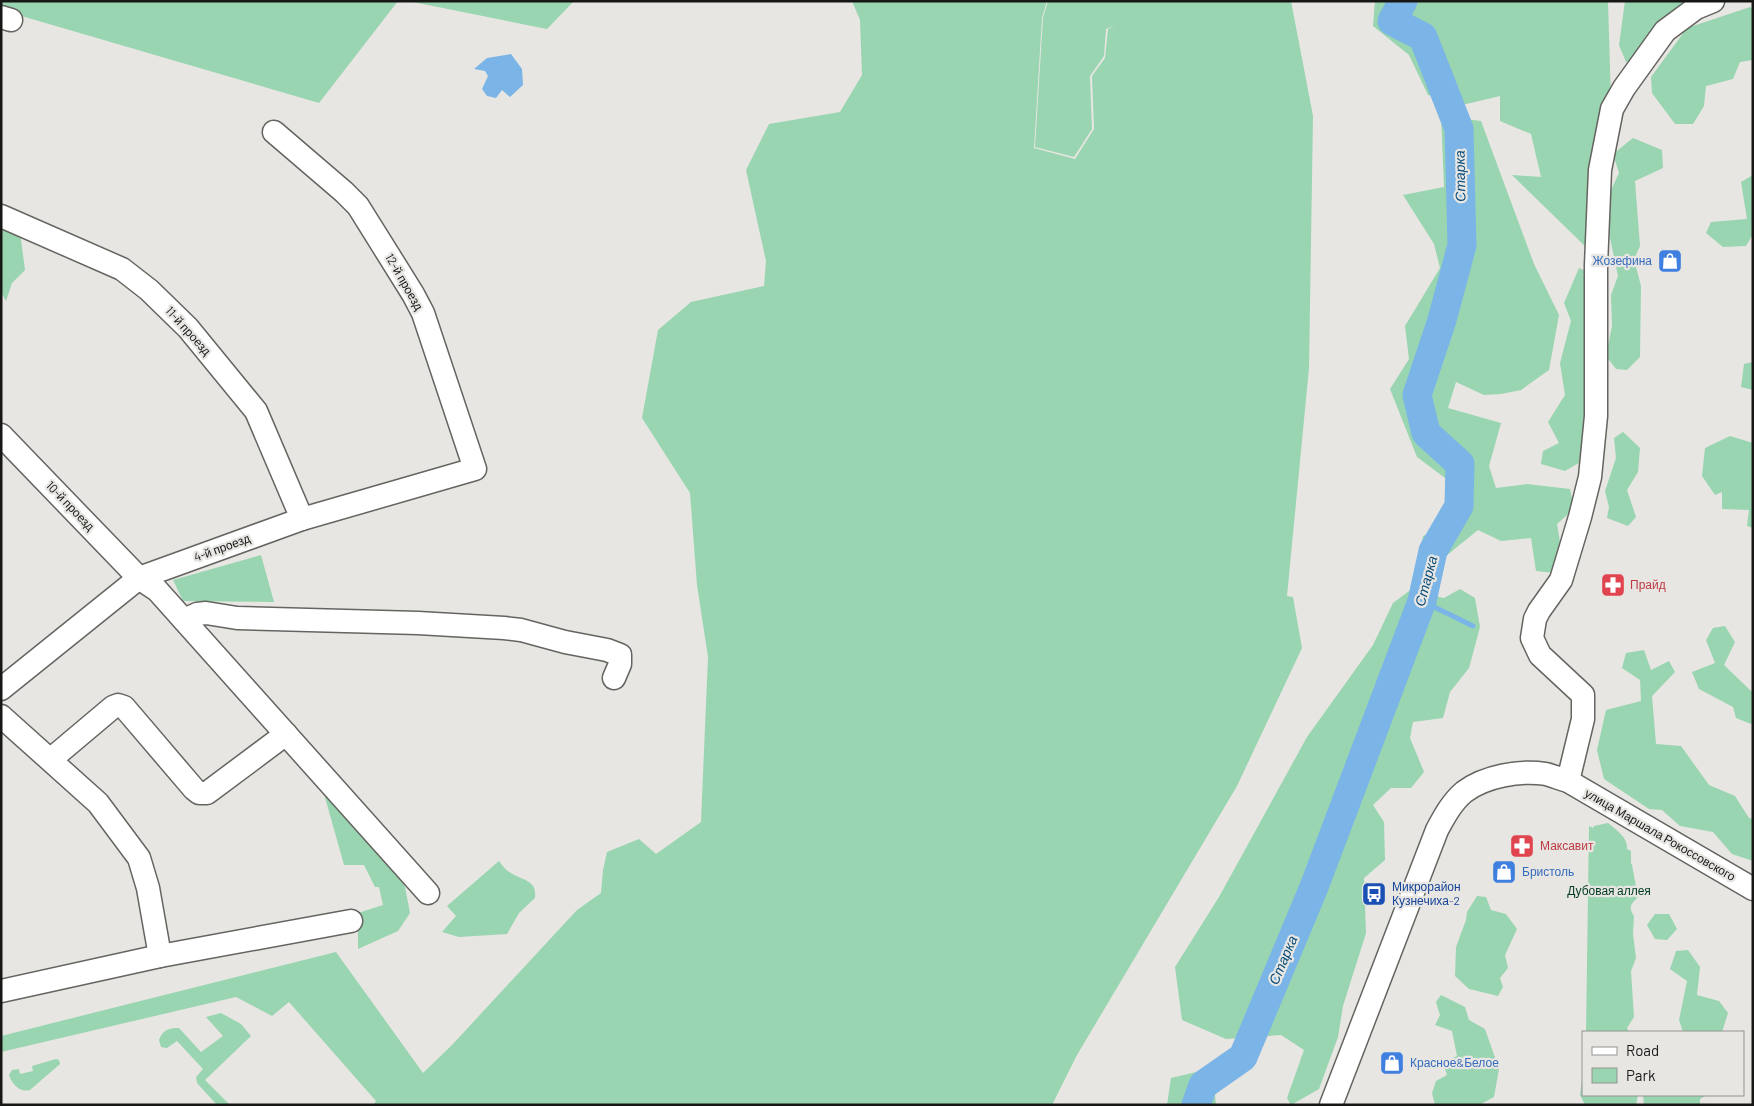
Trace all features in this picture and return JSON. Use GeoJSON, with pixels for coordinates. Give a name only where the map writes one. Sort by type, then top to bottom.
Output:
{"type":"FeatureCollection","features":[{"type":"Feature","properties":{"kind":"street"},"geometry":{"type":"LineString","coordinates":[[1568,781],[1583,719],[1584,695],[1540,654],[1532,638],[1539,610],[1561,580],[1590,477],[1596,416],[1596,265],[1600,170],[1612,109],[1624,88],[1665,31],[1696,8],[1713,1]]}},
{"type":"Feature","properties":{"kind":"street","name":"12-й проезд"},"geometry":{"type":"LineString","coordinates":[[274,132],[358,206],[414,294],[423,313],[475,469]]}},
{"type":"Feature","properties":{"kind":"street","name":"11-й проезд"},"geometry":{"type":"LineString","coordinates":[[1,216],[122,269],[149,290],[188,328],[256,411],[302,519]]}},
{"type":"Feature","properties":{"kind":"street","name":"10-й проезд"},"geometry":{"type":"LineString","coordinates":[[1,435],[139,578],[157,590],[428,893]]}},
{"type":"Feature","properties":{"kind":"street","name":"4-й проезд"},"geometry":{"type":"LineString","coordinates":[[1,689],[139,578],[302,519],[475,469]]}},
{"type":"Feature","properties":{"kind":"street"},"geometry":{"type":"LineString","coordinates":[[184,620],[197,614],[206,613],[237,618],[418,623],[504,628],[607,650],[620,656],[620,664],[614,678]]}},
{"type":"Feature","properties":{"kind":"street"},"geometry":{"type":"LineString","coordinates":[[56,755],[113,707],[118,705],[124,707],[194,789],[207,793],[286,734]]}},
{"type":"Feature","properties":{"kind":"street"},"geometry":{"type":"LineString","coordinates":[[1,716],[98,803],[139,858],[148,888],[160,956]]}},
{"type":"Feature","properties":{"kind":"street","name":"улица Маршала Рокоссовского"},"geometry":{"type":"LineString","coordinates":[[1331,1105],[1436,830],[1450,808],[1464,792],[1484,781],[1525,773],[1546,774],[1568,781],[1753,889]]}},
{"type":"Feature","properties":{"kind":"street"},"geometry":{"type":"LineString","coordinates":[[1,991],[160,956],[351,921]]}},
{"type":"Feature","properties":{"kind":"green space"},"geometry":{"type":"Polygon","coordinates":[[[1,1],[398,1],[319,103],[1,10],[1,1]]]}},
{"type":"Feature","properties":{"kind":"green space"},"geometry":{"type":"Polygon","coordinates":[[[408,1],[574,1],[547,29],[408,1]]]}},
{"type":"Feature","properties":{"kind":"green space"},"geometry":{"type":"Polygon","coordinates":[[[852,1],[1047,1],[1042,18],[1034,148],[1075,159],[1094,129],[1092,76],[1105,58],[1108,29],[1115,25],[1106,29],[1104,56],[1090,76],[1092,129],[1074,157],[1035,147],[1043,18],[1048,1],[1291,1],[1313,116],[1309,368],[1287,596],[1293,597],[1302,648],[1237,786],[1077,1055],[1052,1105],[373,1105],[376,1101],[289,1002],[272,1016],[236,997],[1,1052],[1,1036],[336,952],[423,1073],[452,1045],[577,910],[601,893],[607,852],[639,839],[656,854],[701,822],[708,657],[697,585],[690,493],[642,418],[658,330],[691,302],[764,286],[766,261],[746,170],[769,124],[840,112],[862,75],[860,20],[852,1]]]}},
{"type":"Feature","properties":{"kind":"green space"},"geometry":{"type":"Polygon","coordinates":[[[1375,1],[1608,1],[1611,102],[1591,252],[1512,175],[1541,177],[1531,134],[1500,121],[1500,96],[1462,105],[1428,95],[1409,55],[1373,26],[1375,1]]]}},
{"type":"Feature","properties":{"kind":"green space"},"geometry":{"type":"Polygon","coordinates":[[[1625,1],[1701,1],[1637,59],[1626,62],[1619,45],[1625,1]]]}},
{"type":"Feature","properties":{"kind":"green space"},"geometry":{"type":"Polygon","coordinates":[[[1750,7],[1753,9],[1753,60],[1740,62],[1733,79],[1706,86],[1704,106],[1693,124],[1675,124],[1652,93],[1651,77],[1687,28],[1750,7]]]}},
{"type":"Feature","properties":{"kind":"green space"},"geometry":{"type":"Polygon","coordinates":[[[1441,116],[1481,121],[1534,264],[1559,315],[1549,370],[1521,390],[1501,394],[1484,395],[1456,382],[1448,408],[1501,423],[1489,466],[1496,488],[1527,484],[1570,489],[1574,509],[1557,524],[1562,554],[1554,573],[1536,571],[1531,538],[1501,541],[1478,530],[1441,560],[1420,551],[1423,536],[1454,521],[1449,481],[1417,457],[1390,389],[1409,359],[1405,326],[1440,268],[1434,244],[1403,195],[1444,187],[1441,116]]]}},
{"type":"Feature","properties":{"kind":"green space"},"geometry":{"type":"Polygon","coordinates":[[[1633,138],[1662,150],[1663,168],[1635,181],[1640,246],[1634,259],[1641,286],[1640,357],[1627,370],[1616,369],[1606,356],[1612,326],[1611,295],[1618,276],[1606,219],[1611,190],[1619,173],[1613,154],[1633,138]]]}},
{"type":"Feature","properties":{"kind":"green space"},"geometry":{"type":"Polygon","coordinates":[[[1753,175],[1753,234],[1746,246],[1723,247],[1706,233],[1711,222],[1747,219],[1741,182],[1753,175]]]}},
{"type":"Feature","properties":{"kind":"green space"},"geometry":{"type":"Polygon","coordinates":[[[1,224],[20,232],[25,270],[12,283],[6,301],[1,292],[1,224]]]}},
{"type":"Feature","properties":{"kind":"green space"},"geometry":{"type":"Polygon","coordinates":[[[1579,268],[1590,273],[1584,460],[1565,471],[1541,464],[1543,451],[1559,443],[1548,422],[1565,395],[1560,363],[1571,321],[1564,303],[1579,268]]]}},
{"type":"Feature","properties":{"kind":"green space"},"geometry":{"type":"Polygon","coordinates":[[[1753,362],[1753,390],[1741,387],[1744,364],[1753,362]]]}},
{"type":"Feature","properties":{"kind":"green space"},"geometry":{"type":"Polygon","coordinates":[[[1623,432],[1640,448],[1638,472],[1627,490],[1636,517],[1628,526],[1607,518],[1609,507],[1605,491],[1616,458],[1614,438],[1623,432]]]}},
{"type":"Feature","properties":{"kind":"green space"},"geometry":{"type":"Polygon","coordinates":[[[1730,436],[1753,443],[1753,528],[1747,526],[1749,510],[1722,509],[1722,492],[1715,495],[1702,476],[1705,448],[1730,436]]]}},
{"type":"Feature","properties":{"kind":"green space"},"geometry":{"type":"Polygon","coordinates":[[[261,555],[274,602],[183,601],[173,580],[261,555]]]}},
{"type":"Feature","properties":{"kind":"green space"},"geometry":{"type":"Polygon","coordinates":[[[1460,589],[1475,598],[1480,627],[1469,668],[1450,692],[1443,718],[1413,722],[1410,738],[1424,772],[1411,788],[1391,788],[1373,805],[1384,822],[1385,860],[1364,878],[1366,933],[1343,1006],[1338,1037],[1319,1089],[1291,1105],[1287,1098],[1304,1050],[1281,1035],[1226,1039],[1182,1020],[1175,967],[1219,897],[1307,737],[1373,645],[1393,603],[1409,591],[1444,598],[1460,589]]]}},
{"type":"Feature","properties":{"kind":"green space"},"geometry":{"type":"Polygon","coordinates":[[[1725,626],[1735,642],[1724,665],[1753,693],[1753,719],[1751,724],[1736,718],[1733,707],[1699,689],[1692,672],[1715,663],[1706,640],[1713,628],[1725,626]]]}},
{"type":"Feature","properties":{"kind":"green space"},"geometry":{"type":"Polygon","coordinates":[[[1644,650],[1651,670],[1669,661],[1675,672],[1652,696],[1656,744],[1681,746],[1709,785],[1735,796],[1749,818],[1753,819],[1753,861],[1732,854],[1713,832],[1680,826],[1662,810],[1649,809],[1604,779],[1597,750],[1606,710],[1641,701],[1640,680],[1622,668],[1626,653],[1644,650]]]}},
{"type":"Feature","properties":{"kind":"green space"},"geometry":{"type":"Polygon","coordinates":[[[321,783],[402,872],[410,913],[398,931],[358,949],[358,913],[383,905],[379,887],[375,887],[364,865],[344,865],[321,783]]]}},
{"type":"Feature","properties":{"kind":"green space","name":"Дубовая аллея"},"geometry":{"type":"Polygon","coordinates":[[[1608,823],[1624,837],[1627,849],[1631,851],[1631,863],[1638,897],[1631,908],[1634,916],[1633,934],[1636,958],[1631,971],[1634,1017],[1627,1028],[1628,1031],[1586,1031],[1589,826],[1593,828],[1594,826],[1608,823]]]}},
{"type":"Feature","properties":{"kind":"green space"},"geometry":{"type":"Polygon","coordinates":[[[499,861],[507,871],[532,884],[535,892],[535,898],[519,913],[507,934],[459,937],[442,932],[456,916],[447,906],[499,861]]]}},
{"type":"Feature","properties":{"kind":"green space"},"geometry":{"type":"Polygon","coordinates":[[[1477,896],[1486,897],[1491,910],[1506,914],[1517,929],[1505,955],[1508,968],[1500,978],[1503,987],[1498,996],[1469,989],[1455,976],[1456,947],[1467,912],[1477,896]]]}},
{"type":"Feature","properties":{"kind":"green space"},"geometry":{"type":"Polygon","coordinates":[[[1655,914],[1669,914],[1677,929],[1667,940],[1655,939],[1647,925],[1655,914]]]}},
{"type":"Feature","properties":{"kind":"green space"},"geometry":{"type":"Polygon","coordinates":[[[1688,950],[1700,967],[1697,995],[1719,1001],[1728,1013],[1722,1031],[1683,1031],[1679,1020],[1687,981],[1670,969],[1676,951],[1688,950]]]}},
{"type":"Feature","properties":{"kind":"green space"},"geometry":{"type":"Polygon","coordinates":[[[1441,995],[1465,1007],[1469,1020],[1485,1029],[1499,1069],[1494,1097],[1479,1105],[1435,1105],[1432,1093],[1436,1081],[1447,1075],[1443,1063],[1457,1056],[1452,1031],[1435,1025],[1440,1015],[1436,1002],[1441,995]]]}},
{"type":"Feature","properties":{"kind":"green space"},"geometry":{"type":"Polygon","coordinates":[[[221,1013],[241,1024],[251,1036],[205,1080],[230,1105],[217,1105],[197,1083],[196,1077],[203,1069],[177,1041],[167,1048],[161,1047],[159,1040],[166,1030],[179,1028],[201,1052],[223,1036],[206,1017],[221,1013]]]}},
{"type":"Feature","properties":{"kind":"green space"},"geometry":{"type":"Polygon","coordinates":[[[56,1059],[59,1060],[60,1064],[30,1090],[26,1091],[17,1087],[9,1075],[12,1070],[19,1069],[20,1074],[33,1071],[32,1066],[56,1059]]]}},
{"type":"Feature","properties":{"kind":"green space"},"geometry":{"type":"Polygon","coordinates":[[[1213,1068],[1237,1070],[1215,1095],[1216,1105],[1167,1105],[1171,1078],[1213,1068]]]}},
{"type":"Feature","properties":{"kind":"green space"},"geometry":{"type":"Polygon","coordinates":[[[1582,1080],[1582,1096],[1638,1096],[1636,1105],[1585,1105],[1580,1095],[1582,1080]]]}},
{"type":"Feature","properties":{"kind":"green space"},"geometry":{"type":"Polygon","coordinates":[[[1643,1096],[1705,1096],[1700,1099],[1700,1105],[1644,1105],[1643,1096]]]}},
{"type":"Feature","properties":{"kind":"water"},"geometry":{"type":"Polygon","coordinates":[[[511,54],[522,69],[523,85],[510,97],[502,90],[496,98],[487,96],[482,89],[488,76],[485,71],[474,69],[487,58],[511,54]]]}},
{"type":"Feature","properties":{"kind":"waterway","name":"Старка"},"geometry":{"type":"LineString","coordinates":[[1196,1105],[1203,1085],[1243,1057],[1314,887],[1422,601],[1433,551],[1459,506],[1460,464],[1426,433],[1417,395],[1442,320],[1462,245],[1459,129],[1423,37],[1392,21],[1403,1]]}},
{"type":"Feature","properties":{"kind":"waterway"},"geometry":{"type":"LineString","coordinates":[[1422,601],[1473,626]]}},
{"type":"Feature","properties":{"kind":"place","name":"Жозефина"},"geometry":{"type":"Point","coordinates":[1670,261]}},
{"type":"Feature","properties":{"kind":"place","name":"Прайд"},"geometry":{"type":"Point","coordinates":[1613,585]}},
{"type":"Feature","properties":{"kind":"place","name":"Максавит"},"geometry":{"type":"Point","coordinates":[1522,846]}},
{"type":"Feature","properties":{"kind":"place","name":"Бристоль"},"geometry":{"type":"Point","coordinates":[1504,872]}},
{"type":"Feature","properties":{"kind":"place","name":"Микрорайон Кузнечиха-2"},"geometry":{"type":"Point","coordinates":[1374,894]}},
{"type":"Feature","properties":{"kind":"place","name":"Красное&Белое"},"geometry":{"type":"Point","coordinates":[1392,1063]}}]}
